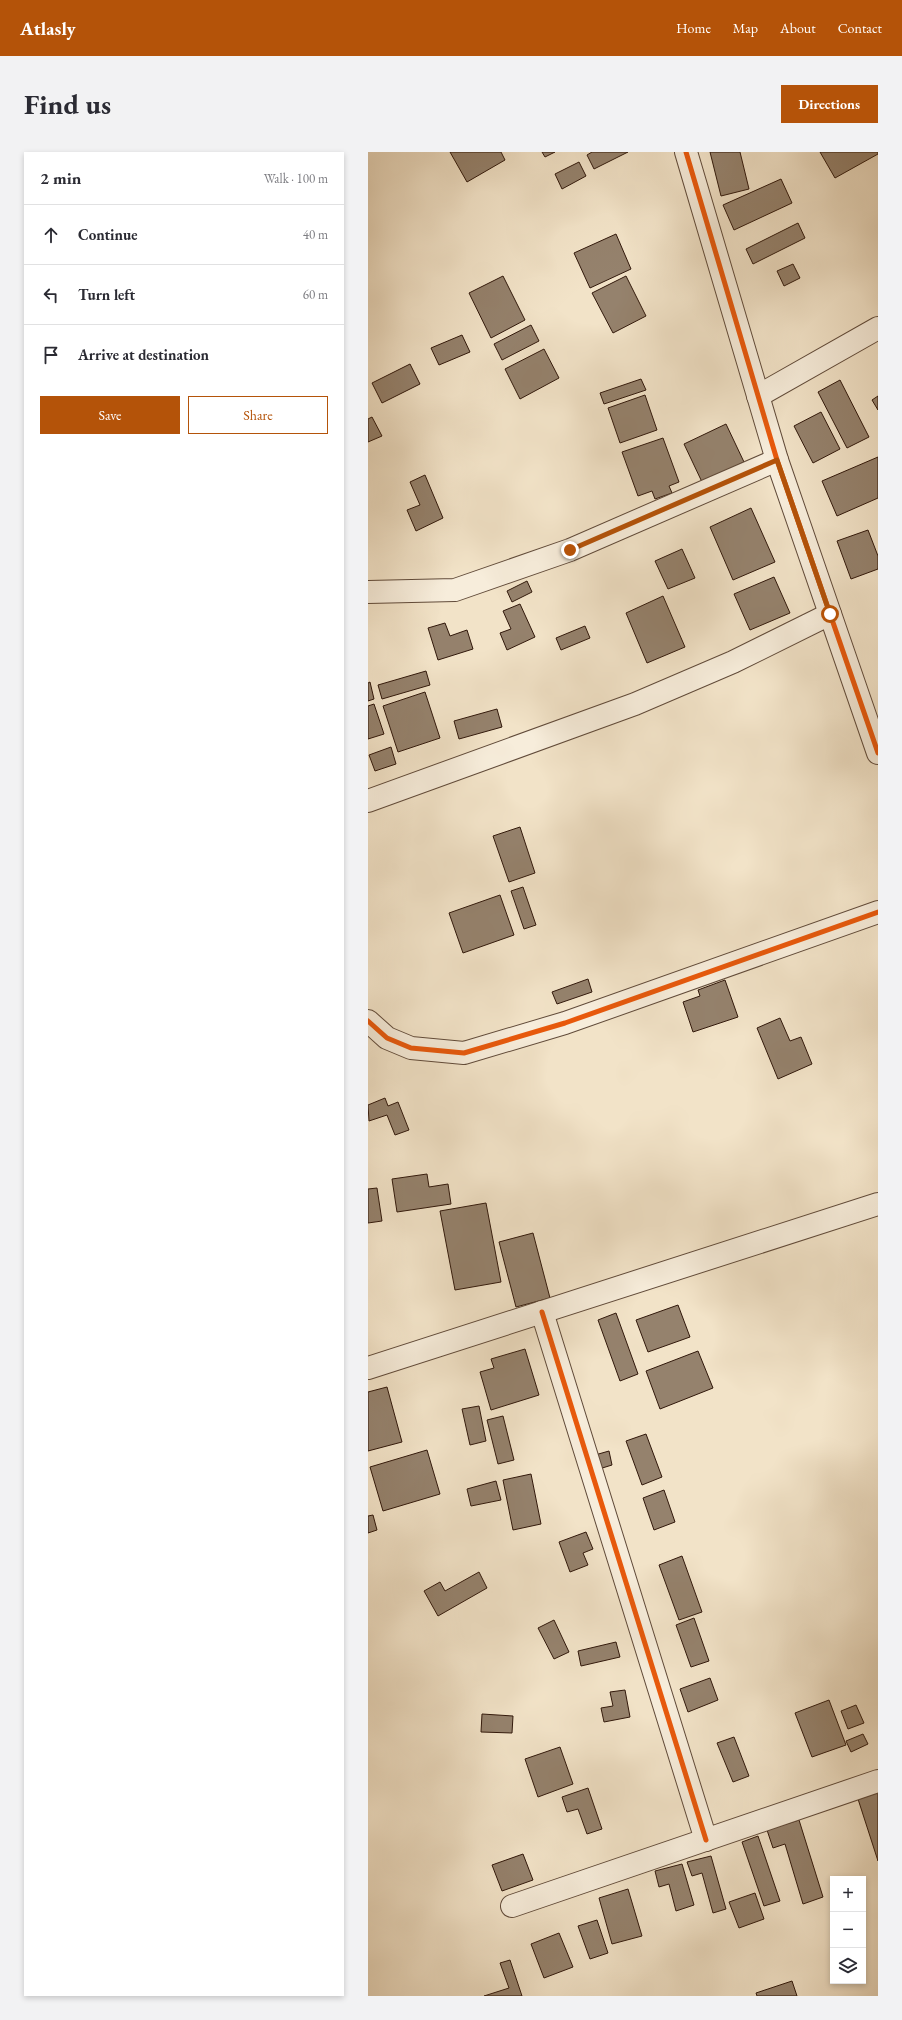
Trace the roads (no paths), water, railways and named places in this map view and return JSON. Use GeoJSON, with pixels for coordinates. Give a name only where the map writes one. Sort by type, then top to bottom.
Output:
{"type":"FeatureCollection","features":[{"type":"Feature","properties":{"kind":"street"},"geometry":{"type":"LineString","coordinates":[[686,152],[777,460],[878,753]]}},
{"type":"Feature","properties":{"kind":"street"},"geometry":{"type":"LineString","coordinates":[[758,396],[878,328]]}},
{"type":"Feature","properties":{"kind":"street"},"geometry":{"type":"LineString","coordinates":[[368,592],[455,590],[570,550],[777,460]]}},
{"type":"Feature","properties":{"kind":"street"},"geometry":{"type":"LineString","coordinates":[[368,801],[635,704],[734,662],[830,614]]}},
{"type":"Feature","properties":{"kind":"street"},"geometry":{"type":"LineString","coordinates":[[368,1021],[387,1038],[411,1048],[464,1053],[565,1023],[878,912]]}},
{"type":"Feature","properties":{"kind":"street"},"geometry":{"type":"LineString","coordinates":[[368,1368],[878,1204]]}},
{"type":"Feature","properties":{"kind":"street"},"geometry":{"type":"LineString","coordinates":[[542,1312],[706,1840]]}},
{"type":"Feature","properties":{"kind":"street"},"geometry":{"type":"LineString","coordinates":[[512,1906],[878,1781]]}}]}
